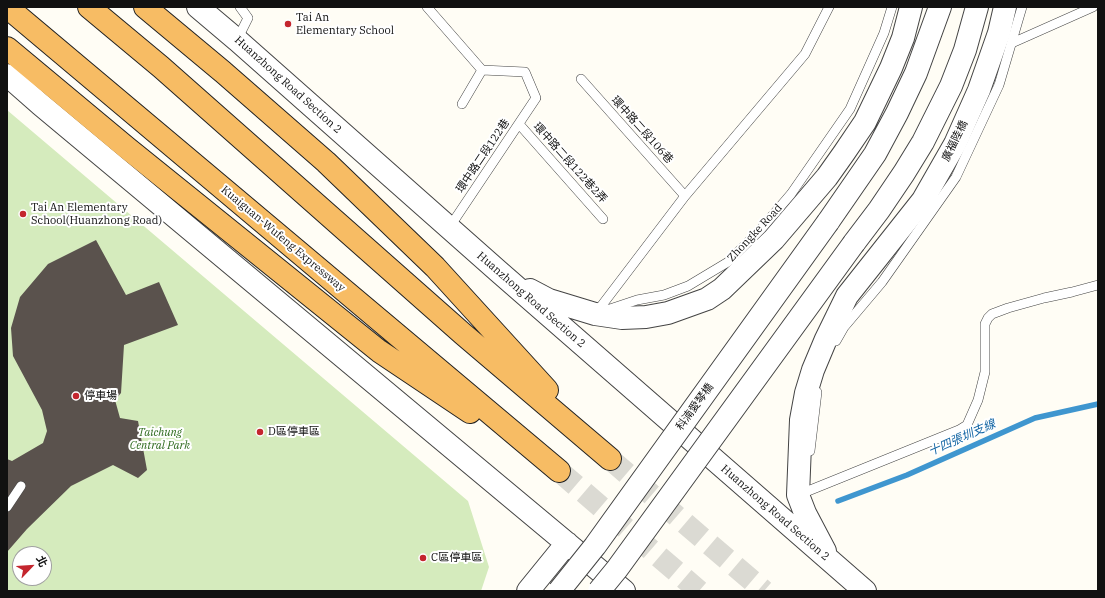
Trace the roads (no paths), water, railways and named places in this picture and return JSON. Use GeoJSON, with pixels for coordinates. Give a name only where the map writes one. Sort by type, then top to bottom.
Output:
{"type":"FeatureCollection","features":[{"type":"Feature","properties":{"kind":"highway","name":"Kuaiguan-Wufeng Expressway"},"geometry":{"type":"LineString","coordinates":[[7,7],[559,471],[379,351],[127,148],[7,48]]}},
{"type":"Feature","properties":{"kind":"highway"},"geometry":{"type":"LineString","coordinates":[[90,7],[161,67],[463,334],[610,459],[435,266],[326,162],[223,72],[145,7]]}},
{"type":"Feature","properties":{"kind":"street","name":"Huanzhong Road Section 2"},"geometry":{"type":"LineString","coordinates":[[198,7],[865,591]]}},
{"type":"Feature","properties":{"kind":"street"},"geometry":{"type":"LineString","coordinates":[[498,271],[549,300],[595,314],[622,318],[646,317],[668,312],[706,299],[722,289],[774,239],[804,205],[827,177],[865,122],[891,68],[903,38],[911,7]]}},
{"type":"Feature","properties":{"kind":"street","name":"科湳愛琴橋"},"geometry":{"type":"LineString","coordinates":[[559,591],[595,546],[828,222],[879,147],[916,73],[940,7]]}},
{"type":"Feature","properties":{"kind":"street"},"geometry":{"type":"LineString","coordinates":[[599,591],[622,562],[879,210],[904,173],[923,142],[951,86],[977,7]]}},
{"type":"Feature","properties":{"kind":"street","name":"廣福陸橋"},"geometry":{"type":"LineString","coordinates":[[798,495],[801,420],[806,393],[813,370],[826,339],[847,296],[923,200],[955,144],[979,90],[999,32],[1005,7]]}},
{"type":"Feature","properties":{"kind":"street"},"geometry":{"type":"LineString","coordinates":[[7,75],[624,591]]}},
{"type":"Feature","properties":{"kind":"street"},"geometry":{"type":"LineString","coordinates":[[798,495],[805,513],[830,561]]}},
{"type":"Feature","properties":{"kind":"street"},"geometry":{"type":"LineString","coordinates":[[528,591],[567,543]]}},
{"type":"Feature","properties":{"kind":"lane"},"geometry":{"type":"LineString","coordinates":[[237,40],[248,18],[240,7]]}},
{"type":"Feature","properties":{"kind":"lane"},"geometry":{"type":"LineString","coordinates":[[427,7],[482,70],[462,104]]}},
{"type":"Feature","properties":{"kind":"lane"},"geometry":{"type":"LineString","coordinates":[[595,314],[685,196],[805,54],[829,7]]}},
{"type":"Feature","properties":{"kind":"lane","name":"Zhongke Road"},"geometry":{"type":"LineString","coordinates":[[595,314],[637,300],[664,295],[688,286],[728,262],[761,229],[791,194],[850,109],[884,34],[892,7]]}},
{"type":"Feature","properties":{"kind":"lane"},"geometry":{"type":"LineString","coordinates":[[798,495],[810,458],[819,382],[829,352],[844,328],[882,282],[956,177],[998,85],[1022,7]]}},
{"type":"Feature","properties":{"kind":"lane"},"geometry":{"type":"LineString","coordinates":[[1012,43],[1093,7]]}},
{"type":"Feature","properties":{"kind":"lane","name":"環中路二段122巷"},"geometry":{"type":"LineString","coordinates":[[449,228],[536,98],[525,72],[482,70]]}},
{"type":"Feature","properties":{"kind":"lane","name":"環中路二段106巷"},"geometry":{"type":"LineString","coordinates":[[581,79],[685,196]]}},
{"type":"Feature","properties":{"kind":"lane","name":"環中路二段122巷2弄"},"geometry":{"type":"LineString","coordinates":[[519,124],[603,219]]}},
{"type":"Feature","properties":{"kind":"lane"},"geometry":{"type":"LineString","coordinates":[[798,495],[959,430],[967,424],[978,400],[985,372],[985,324],[988,318],[992,314],[1008,308],[1098,285]]}},
{"type":"Feature","properties":{"kind":"lane"},"geometry":{"type":"LineString","coordinates":[[7,507],[21,486]]}},
{"type":"Feature","properties":{"kind":"waterway","name":"十四張圳支線"},"geometry":{"type":"LineString","coordinates":[[838,501],[907,475],[1035,418],[1098,404]]}},
{"type":"Feature","properties":{"kind":"tunnel"},"geometry":{"type":"LineString","coordinates":[[610,459],[764,591]]}},
{"type":"Feature","properties":{"kind":"tunnel"},"geometry":{"type":"LineString","coordinates":[[559,471],[699,591]]}},
{"type":"Feature","properties":{"kind":"place","name":"Tai An Elementary School"},"geometry":{"type":"Point","coordinates":[288,24]}},
{"type":"Feature","properties":{"kind":"place","name":"Tai An Elementary School(Huanzhong Road)"},"geometry":{"type":"Point","coordinates":[23,214]}},
{"type":"Feature","properties":{"kind":"place","name":"停車場"},"geometry":{"type":"Point","coordinates":[76,396]}},
{"type":"Feature","properties":{"kind":"place","name":"D區停車區"},"geometry":{"type":"Point","coordinates":[260,432]}},
{"type":"Feature","properties":{"kind":"place","name":"C區停車區"},"geometry":{"type":"Point","coordinates":[423,558]}},
{"type":"Feature","properties":{"kind":"park label","name":"Taichung Central Park"},"geometry":{"type":"Point","coordinates":[160,439]}}]}
